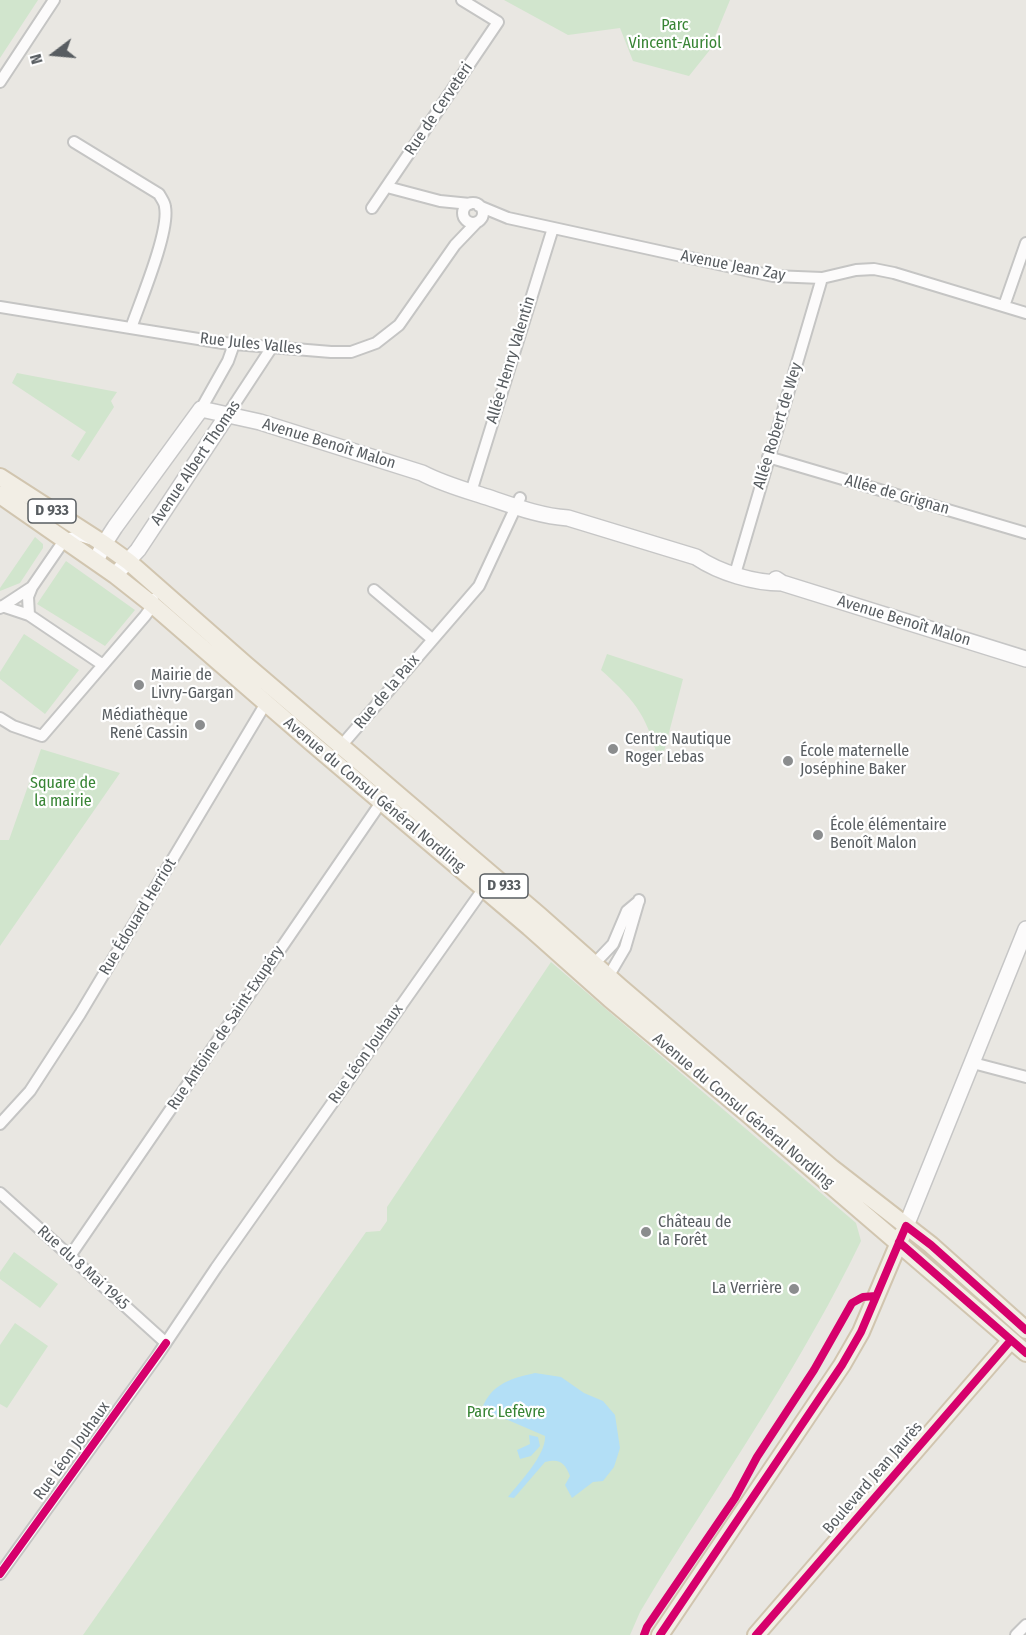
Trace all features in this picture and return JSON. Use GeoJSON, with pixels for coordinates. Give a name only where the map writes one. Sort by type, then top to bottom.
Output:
{"type":"FeatureCollection","features":[{"type":"Feature","properties":{"kind":"main road","name":"Avenue Benoît Malon"},"geometry":{"type":"LineString","coordinates":[[201,409],[260,422],[422,473],[439,474],[472,488],[519,503],[549,507],[568,518],[696,557],[709,556],[736,569],[767,574],[782,583],[1026,658]]}},
{"type":"Feature","properties":{"kind":"main road","name":"Avenue Albert Thomas"},"geometry":{"type":"LineString","coordinates":[[96,561],[104,544],[201,409]]}},
{"type":"Feature","properties":{"kind":"main road","name":"Avenue Albert Thomas"},"geometry":{"type":"LineString","coordinates":[[115,575],[129,562],[228,414]]}},
{"type":"Feature","properties":{"kind":"main road","name":"D 933"},"geometry":{"type":"LineString","coordinates":[[0,477],[104,544]]}},
{"type":"Feature","properties":{"kind":"main road","name":"D 933"},"geometry":{"type":"LineString","coordinates":[[0,495],[65,539]]}},
{"type":"Feature","properties":{"kind":"main road","name":"Avenue du Consul Général Nordling"},"geometry":{"type":"LineString","coordinates":[[65,539],[153,605],[610,999],[899,1242]]}},
{"type":"Feature","properties":{"kind":"main road","name":"Avenue du Consul Général Nordling"},"geometry":{"type":"LineString","coordinates":[[104,544],[154,582],[244,664],[802,1143],[906,1226]]}},
{"type":"Feature","properties":{"kind":"main road"},"geometry":{"type":"LineString","coordinates":[[660,1635],[842,1365],[861,1332],[1026,929]]}},
{"type":"Feature","properties":{"kind":"main road","name":"D 933"},"geometry":{"type":"LineString","coordinates":[[906,1226],[931,1245],[1021,1325]]}},
{"type":"Feature","properties":{"kind":"main road","name":"D 933"},"geometry":{"type":"LineString","coordinates":[[899,1242],[1026,1353]]}},
{"type":"Feature","properties":{"kind":"main road"},"geometry":{"type":"LineString","coordinates":[[899,1242],[913,1242],[977,1298],[991,1299]]}},
{"type":"Feature","properties":{"kind":"main road"},"geometry":{"type":"LineString","coordinates":[[1011,1340],[1021,1325]]}},
{"type":"Feature","properties":{"kind":"main road","name":"Boulevard Jean Jaurès"},"geometry":{"type":"LineString","coordinates":[[756,1635],[1011,1340]]}},
{"type":"Feature","properties":{"kind":"street"},"geometry":{"type":"LineString","coordinates":[[0,82],[54,0]]}},
{"type":"Feature","properties":{"kind":"street","name":"Rue de Cerveteri"},"geometry":{"type":"LineString","coordinates":[[387,187],[498,22],[462,0]]}},
{"type":"Feature","properties":{"kind":"street"},"geometry":{"type":"LineString","coordinates":[[74,142],[159,194],[165,206],[165,223],[157,255],[131,328]]}},
{"type":"Feature","properties":{"kind":"street"},"geometry":{"type":"LineString","coordinates":[[372,208],[387,187],[440,201],[475,205],[483,210],[480,220],[468,222],[464,216],[440,201]]}},
{"type":"Feature","properties":{"kind":"street"},"geometry":{"type":"LineString","coordinates":[[464,216],[466,207],[475,205]]}},
{"type":"Feature","properties":{"kind":"street","name":"Avenue Jean Zay"},"geometry":{"type":"LineString","coordinates":[[475,205],[508,218],[773,276],[822,278],[856,270],[874,269],[1026,313]]}},
{"type":"Feature","properties":{"kind":"street","name":"Rue Jules Valles"},"geometry":{"type":"LineString","coordinates":[[455,245],[464,216]]}},
{"type":"Feature","properties":{"kind":"street","name":"Avenue Jean Zay"},"geometry":{"type":"LineString","coordinates":[[480,220],[508,218]]}},
{"type":"Feature","properties":{"kind":"street","name":"Rue Jules Valles"},"geometry":{"type":"LineString","coordinates":[[0,307],[234,344],[342,353],[361,350],[376,343],[399,325],[455,245],[480,220]]}},
{"type":"Feature","properties":{"kind":"street","name":"Allée Henry Valentin"},"geometry":{"type":"LineString","coordinates":[[472,488],[553,228]]}},
{"type":"Feature","properties":{"kind":"street"},"geometry":{"type":"LineString","coordinates":[[1004,306],[1026,243]]}},
{"type":"Feature","properties":{"kind":"street","name":"Allée Robert de Wey"},"geometry":{"type":"LineString","coordinates":[[736,569],[822,278]]}},
{"type":"Feature","properties":{"kind":"street","name":"Avenue Albert Thomas"},"geometry":{"type":"LineString","coordinates":[[201,409],[228,362],[234,344]]}},
{"type":"Feature","properties":{"kind":"street","name":"Avenue Albert Thomas"},"geometry":{"type":"LineString","coordinates":[[228,414],[272,348]]}},
{"type":"Feature","properties":{"kind":"street","name":"Allée de Grignan"},"geometry":{"type":"LineString","coordinates":[[768,457],[1026,533]]}},
{"type":"Feature","properties":{"kind":"street","name":"Rue de la Paix"},"geometry":{"type":"LineString","coordinates":[[341,746],[479,586],[519,503]]}},
{"type":"Feature","properties":{"kind":"street"},"geometry":{"type":"LineString","coordinates":[[29,615],[28,597],[32,587],[65,539],[80,536],[104,544]]}},
{"type":"Feature","properties":{"kind":"street"},"geometry":{"type":"LineString","coordinates":[[0,718],[13,726],[42,736],[153,605],[154,582]]}},
{"type":"Feature","properties":{"kind":"street"},"geometry":{"type":"LineString","coordinates":[[1,607],[32,587]]}},
{"type":"Feature","properties":{"kind":"street","name":"Rue de la Paix"},"geometry":{"type":"LineString","coordinates":[[374,590],[432,639]]}},
{"type":"Feature","properties":{"kind":"street"},"geometry":{"type":"LineString","coordinates":[[1,607],[29,615],[103,665]]}},
{"type":"Feature","properties":{"kind":"street","name":"Rue Édouard Herriot"},"geometry":{"type":"LineString","coordinates":[[0,1124],[30,1091],[80,1014],[266,703]]}},
{"type":"Feature","properties":{"kind":"street","name":"Rue Antoine de Saint-Exupéry"},"geometry":{"type":"LineString","coordinates":[[70,1256],[382,801]]}},
{"type":"Feature","properties":{"kind":"street","name":"Rue Léon Jouhaux"},"geometry":{"type":"LineString","coordinates":[[0,1574],[166,1343],[216,1268],[483,888]]}},
{"type":"Feature","properties":{"kind":"street"},"geometry":{"type":"LineString","coordinates":[[594,964],[613,944],[627,911],[639,900],[625,948],[608,977]]}},
{"type":"Feature","properties":{"kind":"street"},"geometry":{"type":"LineString","coordinates":[[973,1063],[1026,1077]]}},
{"type":"Feature","properties":{"kind":"street","name":"Rue du 8 Mai 1945"},"geometry":{"type":"LineString","coordinates":[[0,1193],[166,1343]]}},
{"type":"Feature","properties":{"kind":"street"},"geometry":{"type":"LineString","coordinates":[[1016,1635],[1026,1625]]}},
{"type":"Feature","properties":{"kind":"green space"},"geometry":{"type":"Polygon","coordinates":[[[0,0],[38,0],[0,58],[0,0]]]}},
{"type":"Feature","properties":{"kind":"green space","name":"Parc Vincent-Auriol"},"geometry":{"type":"Polygon","coordinates":[[[504,0],[730,0],[709,51],[689,76],[633,61],[620,28],[568,35],[504,0]]]}},
{"type":"Feature","properties":{"kind":"green space"},"geometry":{"type":"Polygon","coordinates":[[[17,373],[117,392],[111,401],[114,407],[79,461],[71,456],[86,432],[12,383],[17,373]]]}},
{"type":"Feature","properties":{"kind":"green space"},"geometry":{"type":"Polygon","coordinates":[[[35,537],[43,544],[43,548],[20,583],[0,591],[0,588],[35,537]]]}},
{"type":"Feature","properties":{"kind":"green space"},"geometry":{"type":"Polygon","coordinates":[[[66,561],[135,610],[105,646],[37,604],[66,561]]]}},
{"type":"Feature","properties":{"kind":"green space"},"geometry":{"type":"Polygon","coordinates":[[[24,634],[79,670],[45,714],[0,679],[0,672],[24,634]]]}},
{"type":"Feature","properties":{"kind":"green space"},"geometry":{"type":"Polygon","coordinates":[[[607,654],[683,679],[660,767],[651,736],[640,712],[624,692],[601,670],[607,654]]]}},
{"type":"Feature","properties":{"kind":"green space","name":"Square de la mairie"},"geometry":{"type":"Polygon","coordinates":[[[41,749],[120,773],[0,946],[0,840],[9,840],[41,749]]]}},
{"type":"Feature","properties":{"kind":"green space","name":"Parc Lefèvre"},"geometry":{"type":"Polygon","coordinates":[[[551,962],[856,1223],[861,1241],[791,1370],[661,1577],[640,1612],[630,1635],[83,1635],[366,1232],[380,1231],[387,1221],[387,1207],[551,962]]]}},
{"type":"Feature","properties":{"kind":"green space"},"geometry":{"type":"Polygon","coordinates":[[[14,1252],[58,1284],[40,1308],[0,1279],[0,1272],[14,1252]]]}},
{"type":"Feature","properties":{"kind":"green space"},"geometry":{"type":"Polygon","coordinates":[[[15,1323],[48,1346],[7,1408],[0,1404],[0,1345],[15,1323]]]}},
{"type":"Feature","properties":{"kind":"water"},"geometry":{"type":"Polygon","coordinates":[[[535,1373],[561,1377],[584,1393],[603,1401],[615,1415],[620,1448],[614,1467],[603,1481],[593,1482],[572,1498],[565,1485],[570,1476],[564,1465],[558,1461],[545,1462],[514,1498],[508,1497],[537,1460],[545,1436],[501,1417],[480,1414],[494,1390],[508,1381],[535,1373]]]}},
{"type":"Feature","properties":{"kind":"water"},"geometry":{"type":"Polygon","coordinates":[[[529,1435],[538,1437],[540,1446],[531,1456],[520,1459],[517,1450],[530,1444],[529,1435]]]}},
{"type":"Feature","properties":{"kind":"cycle path"},"geometry":{"type":"LineString","coordinates":[[660,1635],[842,1365],[861,1332],[906,1226],[931,1245],[1026,1330]]}},
{"type":"Feature","properties":{"kind":"cycle path"},"geometry":{"type":"LineString","coordinates":[[899,1242],[1026,1353]]}},
{"type":"Feature","properties":{"kind":"cycle path"},"geometry":{"type":"LineString","coordinates":[[644,1635],[647,1627],[735,1498],[757,1457],[814,1370],[852,1303],[863,1297],[876,1296]]}},
{"type":"Feature","properties":{"kind":"cycle path"},"geometry":{"type":"LineString","coordinates":[[756,1635],[1011,1340]]}},
{"type":"Feature","properties":{"kind":"cycle path"},"geometry":{"type":"LineString","coordinates":[[0,1574],[166,1343]]}},
{"type":"Feature","properties":{"kind":"place","name":"Mairie de Livry-Gargan"},"geometry":{"type":"Point","coordinates":[139,685]}},
{"type":"Feature","properties":{"kind":"place","name":"Médiathèque René Cassin"},"geometry":{"type":"Point","coordinates":[200,725]}},
{"type":"Feature","properties":{"kind":"place","name":"Centre Nautique Roger Lebas"},"geometry":{"type":"Point","coordinates":[613,749]}},
{"type":"Feature","properties":{"kind":"place","name":"École maternelle Joséphine Baker"},"geometry":{"type":"Point","coordinates":[788,761]}},
{"type":"Feature","properties":{"kind":"place","name":"École élémentaire Benoît Malon"},"geometry":{"type":"Point","coordinates":[818,835]}},
{"type":"Feature","properties":{"kind":"place","name":"Château de la Forêt"},"geometry":{"type":"Point","coordinates":[646,1232]}},
{"type":"Feature","properties":{"kind":"place","name":"La Verrière"},"geometry":{"type":"Point","coordinates":[794,1289]}}]}
